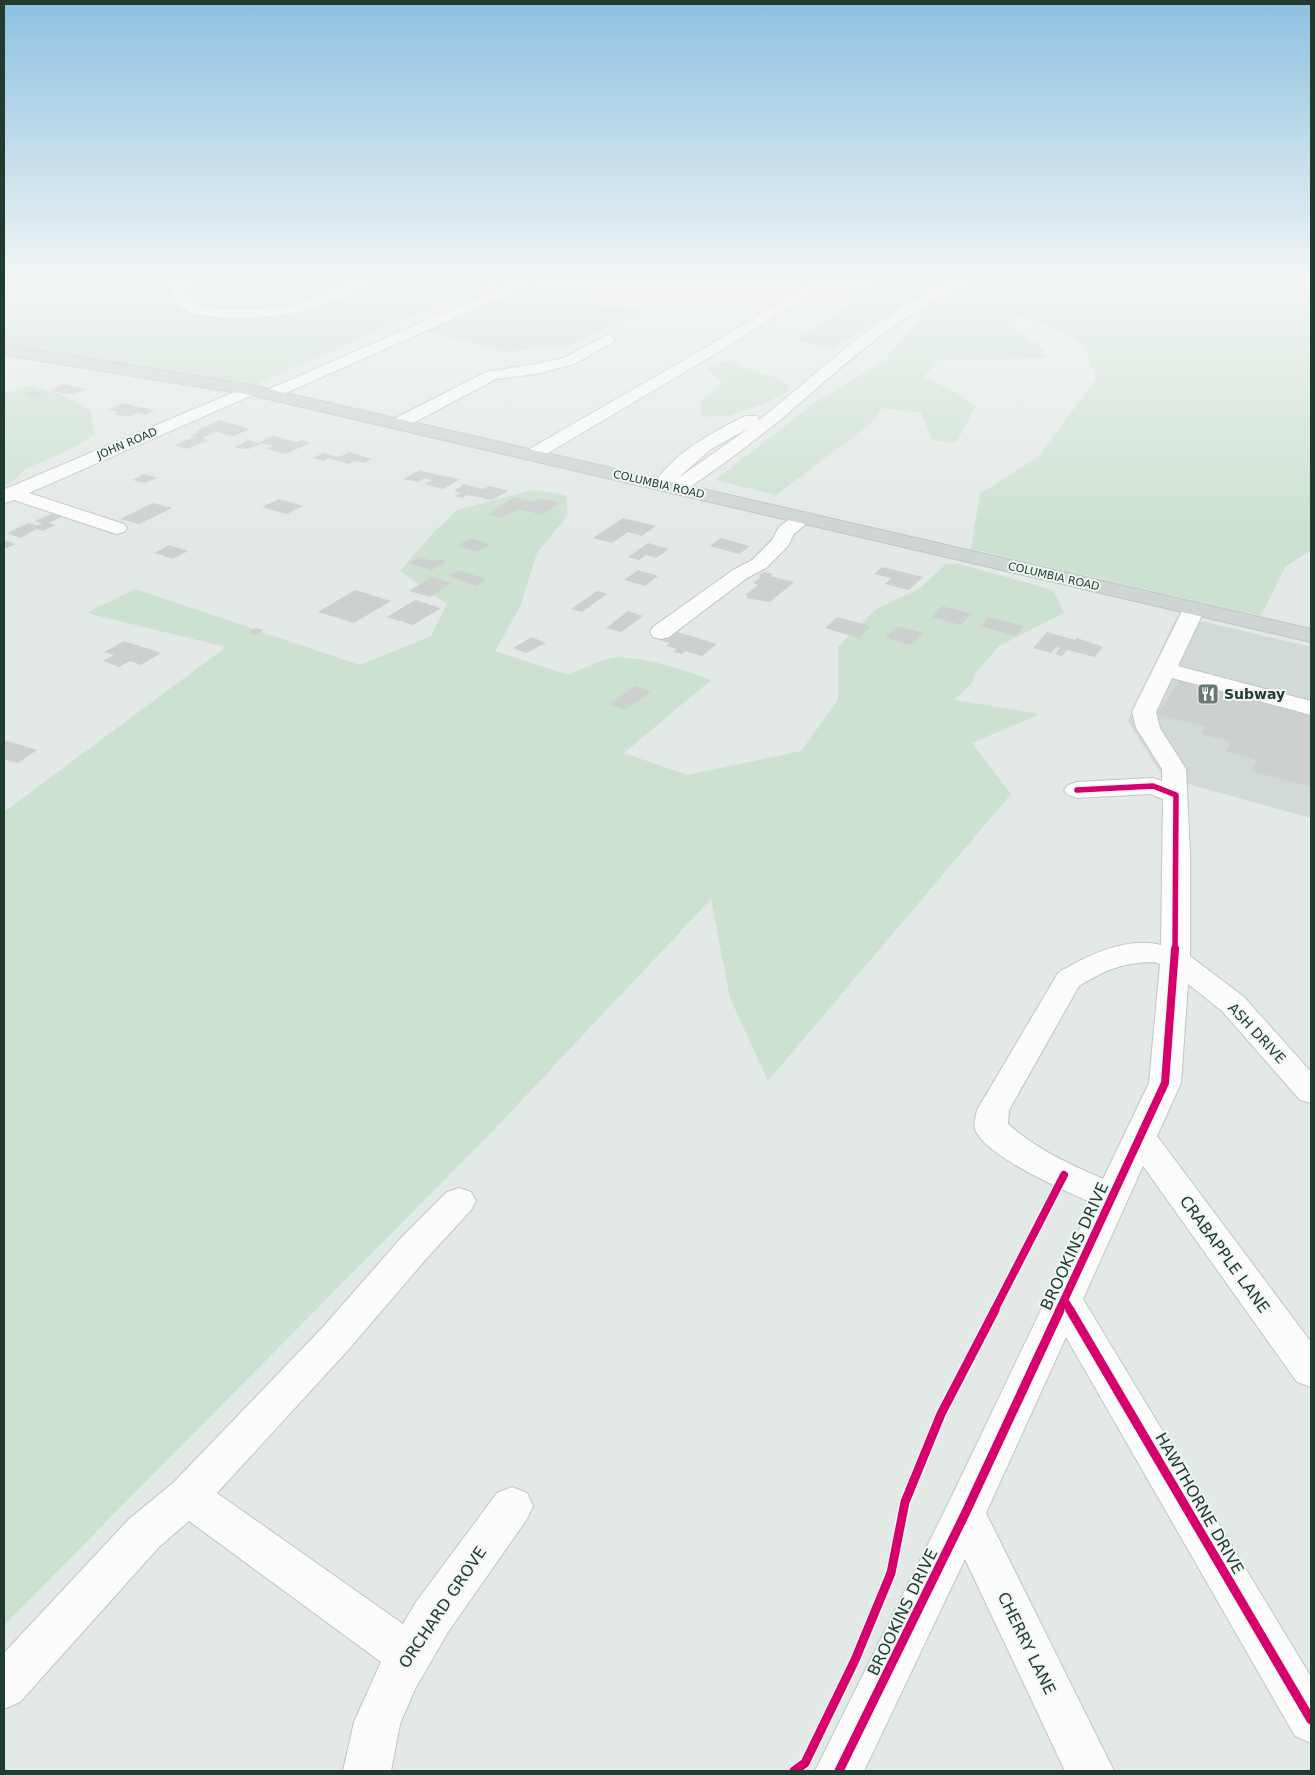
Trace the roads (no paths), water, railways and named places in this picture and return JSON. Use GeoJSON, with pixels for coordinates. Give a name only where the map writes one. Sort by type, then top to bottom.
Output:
{"type":"FeatureCollection","features":[{"type":"Feature","properties":{"kind":"main road","name":"COLUMBIA ROAD"},"geometry":{"type":"LineString","coordinates":[[77,362],[271,394],[1311,636]]}},
{"type":"Feature","properties":{"kind":"street"},"geometry":{"type":"LineString","coordinates":[[271,394],[344,362]]}},
{"type":"Feature","properties":{"kind":"street"},"geometry":{"type":"LineString","coordinates":[[398,424],[492,376],[536,370],[569,362]]}},
{"type":"Feature","properties":{"kind":"street"},"geometry":{"type":"LineString","coordinates":[[532,455],[692,362]]}},
{"type":"Feature","properties":{"kind":"street"},"geometry":{"type":"LineString","coordinates":[[669,487],[730,452],[836,362]]}},
{"type":"Feature","properties":{"kind":"street","name":"JOHN ROAD"},"geometry":{"type":"LineString","coordinates":[[8,495],[251,390]]}},
{"type":"Feature","properties":{"kind":"street"},"geometry":{"type":"LineString","coordinates":[[669,487],[684,460],[704,445],[762,414],[781,410]]}},
{"type":"Feature","properties":{"kind":"street"},"geometry":{"type":"LineString","coordinates":[[704,445],[726,447],[730,452]]}},
{"type":"Feature","properties":{"kind":"street"},"geometry":{"type":"LineString","coordinates":[[8,495],[117,528]]}},
{"type":"Feature","properties":{"kind":"street"},"geometry":{"type":"LineString","coordinates":[[661,632],[740,574],[759,564],[781,542],[786,531],[803,518]]}},
{"type":"Feature","properties":{"kind":"street","name":"BROOKINS DRIVE"},"geometry":{"type":"LineString","coordinates":[[839,1771],[965,1514],[1165,1083],[1175,959],[1176,794],[1174,769],[1148,728],[1144,712],[1194,609]]}},
{"type":"Feature","properties":{"kind":"street"},"geometry":{"type":"LineString","coordinates":[[1164,669],[1311,708]]}},
{"type":"Feature","properties":{"kind":"street"},"geometry":{"type":"LineString","coordinates":[[1077,790],[1153,786],[1176,794]]}},
{"type":"Feature","properties":{"kind":"street"},"geometry":{"type":"LineString","coordinates":[[1112,1197],[1044,1167],[1006,1143],[991,1128],[993,1110],[1068,980],[1086,969],[1124,954],[1155,953],[1175,959]]}},
{"type":"Feature","properties":{"kind":"street","name":"ASH DRIVE"},"geometry":{"type":"LineString","coordinates":[[1175,959],[1233,1004],[1311,1092]]}},
{"type":"Feature","properties":{"kind":"street","name":"CRABAPPLE LANE"},"geometry":{"type":"LineString","coordinates":[[1140,1137],[1311,1370]]}},
{"type":"Feature","properties":{"kind":"street"},"geometry":{"type":"LineString","coordinates":[[4,1686],[144,1533],[188,1496],[336,1338],[414,1248],[459,1201]]}},
{"type":"Feature","properties":{"kind":"street","name":"HAWTHORNE DRIVE"},"geometry":{"type":"LineString","coordinates":[[1064,1300],[1311,1720]]}},
{"type":"Feature","properties":{"kind":"street"},"geometry":{"type":"LineString","coordinates":[[188,1496],[409,1655]]}},
{"type":"Feature","properties":{"kind":"street","name":"ORCHARD GROVE"},"geometry":{"type":"LineString","coordinates":[[367,1771],[377,1722],[399,1673],[438,1609],[512,1506]]}},
{"type":"Feature","properties":{"kind":"street","name":"CHERRY LANE"},"geometry":{"type":"LineString","coordinates":[[965,1514],[1090,1771]]}},
{"type":"Feature","properties":{"kind":"place","name":"Subway"},"geometry":{"type":"Point","coordinates":[1208,694]}}]}
